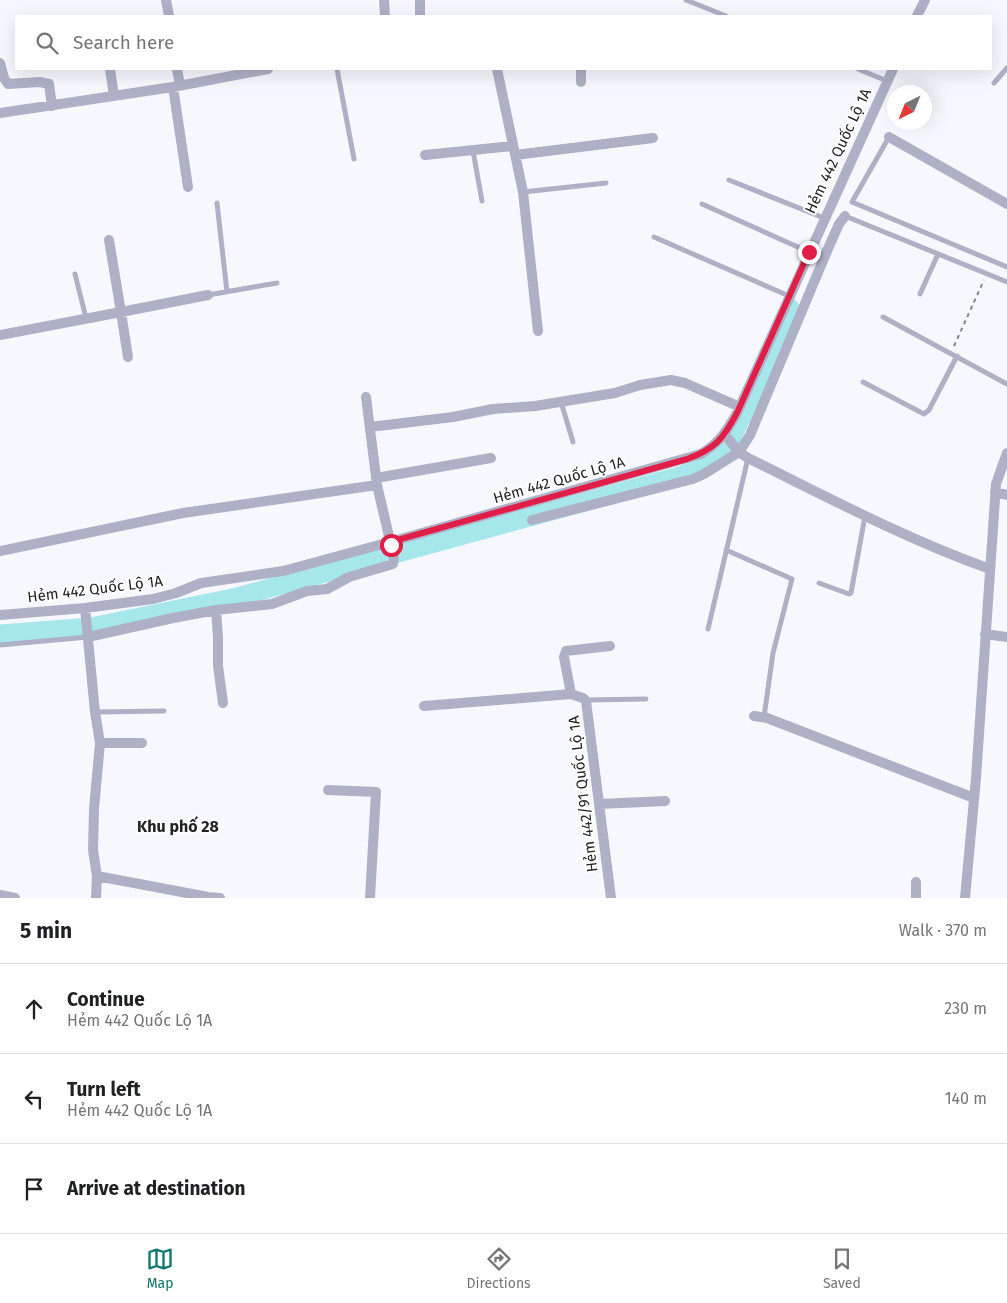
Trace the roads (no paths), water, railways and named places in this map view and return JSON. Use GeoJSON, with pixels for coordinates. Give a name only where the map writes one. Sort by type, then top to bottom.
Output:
{"type":"FeatureCollection","features":[{"type":"Feature","properties":{"kind":"street"},"geometry":{"type":"LineString","coordinates":[[166,0],[169,15]]}},
{"type":"Feature","properties":{"kind":"street"},"geometry":{"type":"LineString","coordinates":[[384,0],[385,15]]}},
{"type":"Feature","properties":{"kind":"street"},"geometry":{"type":"LineString","coordinates":[[420,0],[420,15]]}},
{"type":"Feature","properties":{"kind":"street"},"geometry":{"type":"LineString","coordinates":[[918,15],[925,0]]}},
{"type":"Feature","properties":{"kind":"street"},"geometry":{"type":"LineString","coordinates":[[0,63],[4,78],[8,84],[40,82],[48,84],[52,106]]}},
{"type":"Feature","properties":{"kind":"street"},"geometry":{"type":"LineString","coordinates":[[110,70],[114,96]]}},
{"type":"Feature","properties":{"kind":"street"},"geometry":{"type":"LineString","coordinates":[[177,70],[176,86],[188,187]]}},
{"type":"Feature","properties":{"kind":"street"},"geometry":{"type":"LineString","coordinates":[[0,113],[176,86],[263,70]]}},
{"type":"Feature","properties":{"kind":"street"},"geometry":{"type":"LineString","coordinates":[[497,70],[523,192],[538,331]]}},
{"type":"Feature","properties":{"kind":"street"},"geometry":{"type":"LineString","coordinates":[[581,70],[581,82]]}},
{"type":"Feature","properties":{"kind":"street","name":"Hẻm 442 Quốc Lộ 1A"},"geometry":{"type":"LineString","coordinates":[[0,615],[86,612],[153,599],[176,593],[201,583],[283,571],[390,544],[687,459],[701,454],[728,438],[789,296],[892,70]]}},
{"type":"Feature","properties":{"kind":"street"},"geometry":{"type":"LineString","coordinates":[[889,137],[1007,204]]}},
{"type":"Feature","properties":{"kind":"street"},"geometry":{"type":"LineString","coordinates":[[425,155],[473,150],[514,150],[653,138]]}},
{"type":"Feature","properties":{"kind":"street"},"geometry":{"type":"LineString","coordinates":[[532,520],[692,479],[704,474],[739,452],[750,435],[827,251],[839,224],[845,216]]}},
{"type":"Feature","properties":{"kind":"street"},"geometry":{"type":"LineString","coordinates":[[108,240],[128,357]]}},
{"type":"Feature","properties":{"kind":"street"},"geometry":{"type":"LineString","coordinates":[[0,335],[208,295]]}},
{"type":"Feature","properties":{"kind":"street"},"geometry":{"type":"LineString","coordinates":[[370,427],[615,393],[640,385],[671,380],[715,395],[740,407]]}},
{"type":"Feature","properties":{"kind":"street"},"geometry":{"type":"LineString","coordinates":[[88,634],[216,610],[272,604],[307,591],[327,588],[350,577],[390,565],[394,562],[377,481],[366,397]]}},
{"type":"Feature","properties":{"kind":"street"},"geometry":{"type":"LineString","coordinates":[[728,438],[739,452],[748,458],[866,516],[958,558],[990,569]]}},
{"type":"Feature","properties":{"kind":"street"},"geometry":{"type":"LineString","coordinates":[[965,898],[974,798],[995,492],[1000,470],[1007,453]]}},
{"type":"Feature","properties":{"kind":"street"},"geometry":{"type":"LineString","coordinates":[[0,551],[183,513],[377,481],[491,458]]}},
{"type":"Feature","properties":{"kind":"street"},"geometry":{"type":"LineString","coordinates":[[995,492],[1007,495]]}},
{"type":"Feature","properties":{"kind":"street"},"geometry":{"type":"LineString","coordinates":[[216,610],[218,666],[223,703]]}},
{"type":"Feature","properties":{"kind":"street"},"geometry":{"type":"LineString","coordinates":[[86,612],[95,712],[100,743],[94,809],[93,850],[97,876],[96,898]]}},
{"type":"Feature","properties":{"kind":"street"},"geometry":{"type":"LineString","coordinates":[[985,634],[1007,637]]}},
{"type":"Feature","properties":{"kind":"street","name":"Hẻm 442/91 Quốc Lộ 1A"},"geometry":{"type":"LineString","coordinates":[[610,646],[566,651],[564,657],[571,694],[586,700],[611,898]]}},
{"type":"Feature","properties":{"kind":"street"},"geometry":{"type":"LineString","coordinates":[[424,706],[571,694]]}},
{"type":"Feature","properties":{"kind":"street"},"geometry":{"type":"LineString","coordinates":[[759,716],[974,798]]}},
{"type":"Feature","properties":{"kind":"street"},"geometry":{"type":"LineString","coordinates":[[100,743],[142,743]]}},
{"type":"Feature","properties":{"kind":"street"},"geometry":{"type":"LineString","coordinates":[[328,790],[376,792],[370,898]]}},
{"type":"Feature","properties":{"kind":"street"},"geometry":{"type":"LineString","coordinates":[[599,804],[664,801]]}},
{"type":"Feature","properties":{"kind":"street"},"geometry":{"type":"LineString","coordinates":[[97,876],[220,898]]}},
{"type":"Feature","properties":{"kind":"street"},"geometry":{"type":"LineString","coordinates":[[916,882],[916,898]]}},
{"type":"Feature","properties":{"kind":"street"},"geometry":{"type":"LineString","coordinates":[[0,895],[15,898]]}},
{"type":"Feature","properties":{"kind":"lane"},"geometry":{"type":"LineString","coordinates":[[686,0],[724,15]]}},
{"type":"Feature","properties":{"kind":"lane"},"geometry":{"type":"LineString","coordinates":[[994,83],[1007,68]]}},
{"type":"Feature","properties":{"kind":"lane"},"geometry":{"type":"LineString","coordinates":[[337,70],[354,159]]}},
{"type":"Feature","properties":{"kind":"lane"},"geometry":{"type":"LineString","coordinates":[[860,70],[887,81]]}},
{"type":"Feature","properties":{"kind":"lane"},"geometry":{"type":"LineString","coordinates":[[889,137],[852,202],[1007,267]]}},
{"type":"Feature","properties":{"kind":"lane"},"geometry":{"type":"LineString","coordinates":[[473,150],[482,201]]}},
{"type":"Feature","properties":{"kind":"lane"},"geometry":{"type":"LineString","coordinates":[[729,180],[824,218]]}},
{"type":"Feature","properties":{"kind":"lane"},"geometry":{"type":"LineString","coordinates":[[523,192],[606,184]]}},
{"type":"Feature","properties":{"kind":"lane"},"geometry":{"type":"LineString","coordinates":[[216,202],[227,292]]}},
{"type":"Feature","properties":{"kind":"lane"},"geometry":{"type":"LineString","coordinates":[[702,204],[809,252]]}},
{"type":"Feature","properties":{"kind":"lane"},"geometry":{"type":"LineString","coordinates":[[845,216],[1007,282]]}},
{"type":"Feature","properties":{"kind":"lane"},"geometry":{"type":"LineString","coordinates":[[654,237],[789,296]]}},
{"type":"Feature","properties":{"kind":"lane"},"geometry":{"type":"LineString","coordinates":[[920,294],[938,254]]}},
{"type":"Feature","properties":{"kind":"lane"},"geometry":{"type":"LineString","coordinates":[[74,274],[87,318]]}},
{"type":"Feature","properties":{"kind":"lane"},"geometry":{"type":"LineString","coordinates":[[208,295],[277,283]]}},
{"type":"Feature","properties":{"kind":"lane"},"geometry":{"type":"LineString","coordinates":[[883,317],[1007,384]]}},
{"type":"Feature","properties":{"kind":"lane"},"geometry":{"type":"LineString","coordinates":[[863,382],[924,414],[929,410],[957,356]]}},
{"type":"Feature","properties":{"kind":"lane"},"geometry":{"type":"LineString","coordinates":[[561,401],[573,442]]}},
{"type":"Feature","properties":{"kind":"lane"},"geometry":{"type":"LineString","coordinates":[[708,628],[748,458]]}},
{"type":"Feature","properties":{"kind":"lane"},"geometry":{"type":"LineString","coordinates":[[819,583],[848,594],[851,593],[866,516]]}},
{"type":"Feature","properties":{"kind":"lane"},"geometry":{"type":"LineString","coordinates":[[726,550],[792,578],[759,716]]}},
{"type":"Feature","properties":{"kind":"lane"},"geometry":{"type":"LineString","coordinates":[[0,646],[88,634]]}},
{"type":"Feature","properties":{"kind":"lane"},"geometry":{"type":"LineString","coordinates":[[586,700],[646,699]]}},
{"type":"Feature","properties":{"kind":"lane"},"geometry":{"type":"LineString","coordinates":[[95,712],[164,711]]}},
{"type":"Feature","properties":{"kind":"waterway"},"geometry":{"type":"LineString","coordinates":[[0,634],[91,627],[237,597],[680,476],[705,466],[719,457],[731,439],[790,308]]}},
{"type":"Feature","properties":{"kind":"district","name":"Khu phố 28"},"geometry":{"type":"Point","coordinates":[178,826]}}]}
